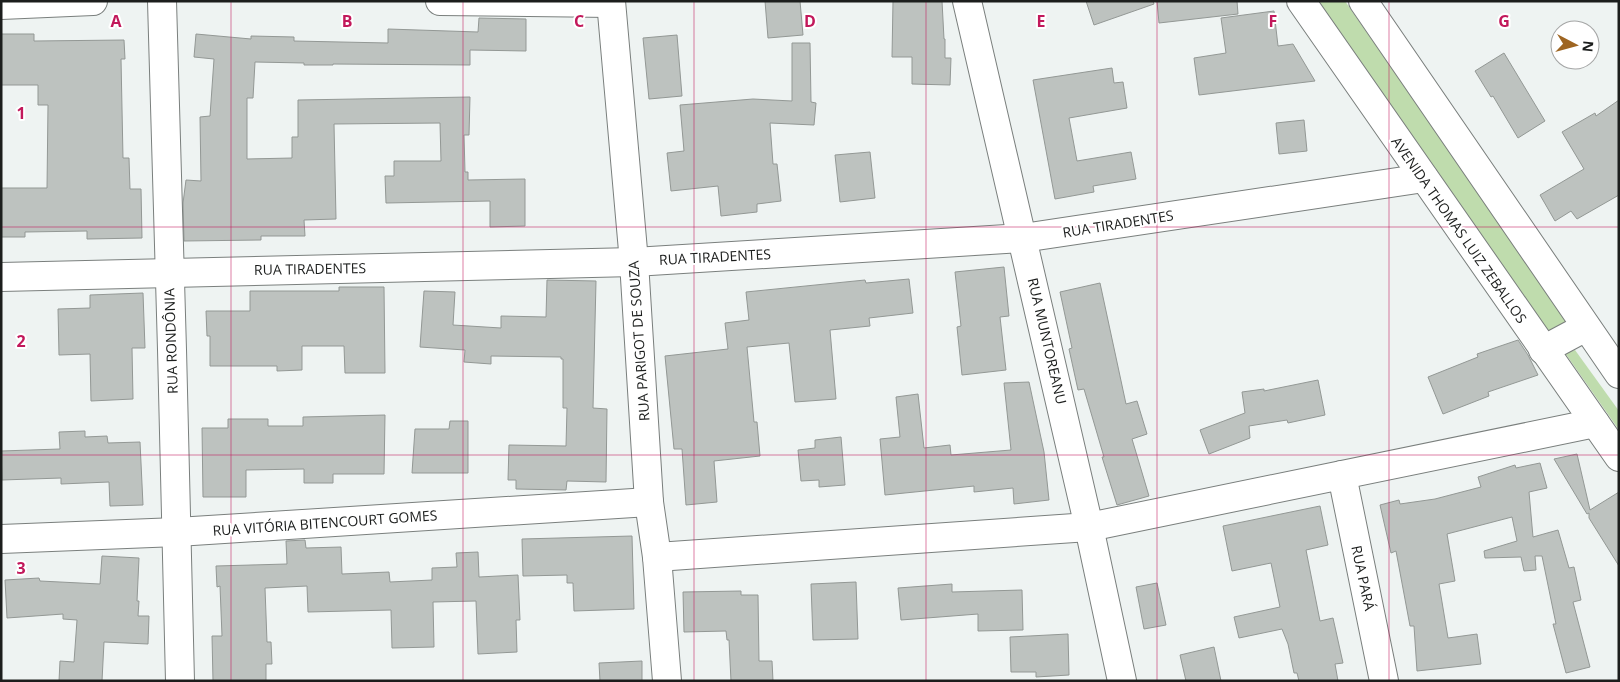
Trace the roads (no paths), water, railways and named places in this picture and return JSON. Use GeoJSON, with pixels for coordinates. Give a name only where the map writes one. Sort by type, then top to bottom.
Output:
{"type":"FeatureCollection","features":[{"type":"Feature","properties":{"kind":"street"},"geometry":{"type":"LineString","coordinates":[[1,5],[93,1]]}},
{"type":"Feature","properties":{"kind":"street","name":"RUA RONDÔNIA"},"geometry":{"type":"LineString","coordinates":[[162,1],[180,681]]}},
{"type":"Feature","properties":{"kind":"street"},"geometry":{"type":"LineString","coordinates":[[440,1],[611,2]]}},
{"type":"Feature","properties":{"kind":"street","name":"RUA MUNTOREANU"},"geometry":{"type":"LineString","coordinates":[[967,1],[1089,526],[1122,681]]}},
{"type":"Feature","properties":{"kind":"street","name":"AVENIDA THOMAS LUIZ ZEBALLOS"},"geometry":{"type":"LineString","coordinates":[[1301,1],[1619,457]]}},
{"type":"Feature","properties":{"kind":"street"},"geometry":{"type":"LineString","coordinates":[[1363,1],[1619,374]]}},
{"type":"Feature","properties":{"kind":"street","name":"RUA PARIGOT DE SOUZA"},"geometry":{"type":"LineString","coordinates":[[611,2],[634,262],[649,502],[657,557],[668,681]]}},
{"type":"Feature","properties":{"kind":"street","name":"RUA TIRADENTES"},"geometry":{"type":"LineString","coordinates":[[1,277],[634,262],[1023,238],[1424,178]]}},
{"type":"Feature","properties":{"kind":"street"},"geometry":{"type":"LineString","coordinates":[[1543,350],[1586,327]]}},
{"type":"Feature","properties":{"kind":"street"},"geometry":{"type":"LineString","coordinates":[[657,557],[1089,526],[1595,423]]}},
{"type":"Feature","properties":{"kind":"street","name":"RUA PARÁ"},"geometry":{"type":"LineString","coordinates":[[1342,475],[1384,681]]}},
{"type":"Feature","properties":{"kind":"street","name":"RUA VITÓRIA BITENCOURT GOMES"},"geometry":{"type":"LineString","coordinates":[[1,539],[177,532],[649,502]]}}]}
